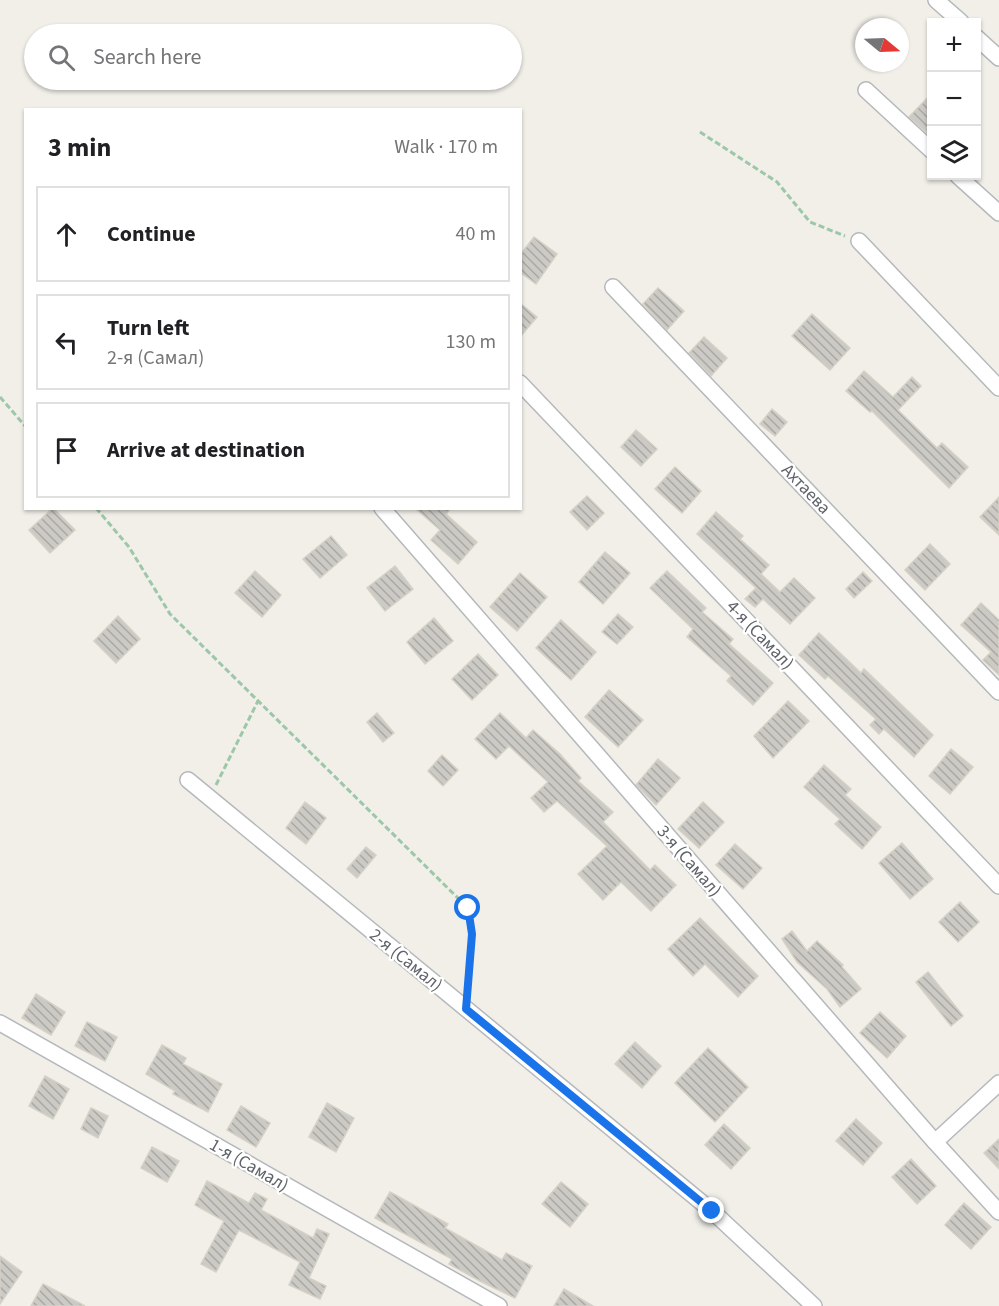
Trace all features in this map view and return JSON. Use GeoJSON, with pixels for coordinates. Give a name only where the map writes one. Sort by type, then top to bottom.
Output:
{"type":"FeatureCollection","features":[{"type":"Feature","properties":{"kind":"street"},"geometry":{"type":"LineString","coordinates":[[936,0],[956,18]]}},
{"type":"Feature","properties":{"kind":"street"},"geometry":{"type":"LineString","coordinates":[[981,42],[999,58]]}},
{"type":"Feature","properties":{"kind":"street"},"geometry":{"type":"LineString","coordinates":[[866,90],[927,145]]}},
{"type":"Feature","properties":{"kind":"street"},"geometry":{"type":"LineString","coordinates":[[962,180],[999,213]]}},
{"type":"Feature","properties":{"kind":"street"},"geometry":{"type":"LineString","coordinates":[[859,241],[999,388]]}},
{"type":"Feature","properties":{"kind":"street","name":"Ахтаева"},"geometry":{"type":"LineString","coordinates":[[613,287],[999,692]]}},
{"type":"Feature","properties":{"kind":"street","name":"4-я (Самал)"},"geometry":{"type":"LineString","coordinates":[[522,385],[999,886]]}},
{"type":"Feature","properties":{"kind":"street","name":"3-я (Самал)"},"geometry":{"type":"LineString","coordinates":[[384,510],[935,1142],[999,1212]]}},
{"type":"Feature","properties":{"kind":"street","name":"2-я (Самал)"},"geometry":{"type":"LineString","coordinates":[[188,780],[712,1211],[814,1306]]}},
{"type":"Feature","properties":{"kind":"street","name":"1-я (Самал)"},"geometry":{"type":"LineString","coordinates":[[0,1023],[499,1306]]}},
{"type":"Feature","properties":{"kind":"street"},"geometry":{"type":"LineString","coordinates":[[935,1142],[999,1083]]}},
{"type":"Feature","properties":{"kind":"path"},"geometry":{"type":"LineString","coordinates":[[700,132],[777,182],[810,222],[859,241]]}},
{"type":"Feature","properties":{"kind":"path"},"geometry":{"type":"LineString","coordinates":[[0,397],[24,425]]}},
{"type":"Feature","properties":{"kind":"path"},"geometry":{"type":"LineString","coordinates":[[98,510],[129,547],[170,614],[468,908],[472,934],[466,1009]]}},
{"type":"Feature","properties":{"kind":"path"},"geometry":{"type":"LineString","coordinates":[[209,798],[258,701]]}},
{"type":"Feature","properties":{"kind":"building"},"geometry":{"type":"Polygon","coordinates":[[[927,98],[927,133],[909,117],[927,98]]]}},
{"type":"Feature","properties":{"kind":"building"},"geometry":{"type":"Polygon","coordinates":[[[534,237],[557,254],[536,284],[522,274],[522,252],[534,237]]]}},
{"type":"Feature","properties":{"kind":"building"},"geometry":{"type":"Polygon","coordinates":[[[658,288],[684,311],[667,330],[643,304],[658,288]]]}},
{"type":"Feature","properties":{"kind":"building"},"geometry":{"type":"Polygon","coordinates":[[[522,305],[537,317],[522,335],[522,305]]]}},
{"type":"Feature","properties":{"kind":"building"},"geometry":{"type":"Polygon","coordinates":[[[812,314],[850,348],[830,370],[792,336],[812,314]]]}},
{"type":"Feature","properties":{"kind":"building"},"geometry":{"type":"Polygon","coordinates":[[[704,337],[727,358],[711,376],[689,353],[704,337]]]}},
{"type":"Feature","properties":{"kind":"building"},"geometry":{"type":"Polygon","coordinates":[[[864,371],[893,397],[912,377],[921,386],[898,410],[937,448],[942,443],[968,467],[949,488],[872,411],[870,412],[846,391],[864,371]]]}},
{"type":"Feature","properties":{"kind":"building"},"geometry":{"type":"Polygon","coordinates":[[[772,409],[787,422],[775,436],[760,424],[772,409]]]}},
{"type":"Feature","properties":{"kind":"building"},"geometry":{"type":"Polygon","coordinates":[[[636,430],[657,449],[641,466],[621,447],[636,430]]]}},
{"type":"Feature","properties":{"kind":"building"},"geometry":{"type":"Polygon","coordinates":[[[675,467],[701,491],[682,513],[655,489],[675,467]]]}},
{"type":"Feature","properties":{"kind":"building"},"geometry":{"type":"Polygon","coordinates":[[[587,496],[604,513],[587,530],[570,512],[587,496]]]}},
{"type":"Feature","properties":{"kind":"building"},"geometry":{"type":"Polygon","coordinates":[[[999,497],[999,535],[980,517],[999,497]]]}},
{"type":"Feature","properties":{"kind":"building"},"geometry":{"type":"Polygon","coordinates":[[[51,510],[55,510],[75,530],[50,553],[29,530],[51,510]]]}},
{"type":"Feature","properties":{"kind":"building"},"geometry":{"type":"Polygon","coordinates":[[[417,510],[449,510],[446,514],[477,542],[458,564],[431,540],[440,530],[417,510]]]}},
{"type":"Feature","properties":{"kind":"building"},"geometry":{"type":"Polygon","coordinates":[[[716,512],[743,536],[740,539],[769,565],[761,574],[780,592],[794,578],[815,598],[790,624],[763,599],[755,607],[745,599],[756,588],[697,534],[716,512]]]}},
{"type":"Feature","properties":{"kind":"building"},"geometry":{"type":"Polygon","coordinates":[[[331,536],[347,555],[320,578],[303,559],[331,536]]]}},
{"type":"Feature","properties":{"kind":"building"},"geometry":{"type":"Polygon","coordinates":[[[930,544],[950,564],[925,590],[905,570],[930,544]]]}},
{"type":"Feature","properties":{"kind":"building"},"geometry":{"type":"Polygon","coordinates":[[[605,552],[630,573],[603,604],[579,582],[605,552]]]}},
{"type":"Feature","properties":{"kind":"building"},"geometry":{"type":"Polygon","coordinates":[[[395,566],[413,589],[385,611],[367,588],[395,566]]]}},
{"type":"Feature","properties":{"kind":"building"},"geometry":{"type":"Polygon","coordinates":[[[255,571],[281,595],[262,617],[235,593],[255,571]]]}},
{"type":"Feature","properties":{"kind":"building"},"geometry":{"type":"Polygon","coordinates":[[[667,571],[706,608],[702,612],[733,639],[729,644],[773,683],[753,705],[727,681],[731,676],[687,637],[693,629],[650,588],[667,571]]]}},
{"type":"Feature","properties":{"kind":"building"},"geometry":{"type":"Polygon","coordinates":[[[863,572],[872,581],[854,598],[846,589],[863,572]]]}},
{"type":"Feature","properties":{"kind":"building"},"geometry":{"type":"Polygon","coordinates":[[[520,573],[547,597],[517,631],[490,607],[520,573]]]}},
{"type":"Feature","properties":{"kind":"building"},"geometry":{"type":"Polygon","coordinates":[[[981,603],[999,620],[999,675],[983,660],[991,652],[961,625],[981,603]]]}},
{"type":"Feature","properties":{"kind":"building"},"geometry":{"type":"Polygon","coordinates":[[[618,614],[633,627],[617,644],[602,632],[618,614]]]}},
{"type":"Feature","properties":{"kind":"building"},"geometry":{"type":"Polygon","coordinates":[[[118,616],[140,639],[116,663],[94,641],[118,616]]]}},
{"type":"Feature","properties":{"kind":"building"},"geometry":{"type":"Polygon","coordinates":[[[434,618],[453,641],[425,664],[407,642],[434,618]]]}},
{"type":"Feature","properties":{"kind":"building"},"geometry":{"type":"Polygon","coordinates":[[[561,620],[596,652],[571,680],[536,648],[561,620]]]}},
{"type":"Feature","properties":{"kind":"building"},"geometry":{"type":"Polygon","coordinates":[[[819,633],[861,673],[864,669],[933,735],[914,757],[884,729],[879,734],[870,725],[876,719],[828,676],[825,679],[799,655],[819,633]]]}},
{"type":"Feature","properties":{"kind":"building"},"geometry":{"type":"Polygon","coordinates":[[[478,654],[498,675],[472,700],[452,679],[478,654]]]}},
{"type":"Feature","properties":{"kind":"building"},"geometry":{"type":"Polygon","coordinates":[[[609,690],[643,720],[618,747],[585,717],[609,690]]]}},
{"type":"Feature","properties":{"kind":"building"},"geometry":{"type":"Polygon","coordinates":[[[788,701],[809,721],[773,758],[754,736],[788,701]]]}},
{"type":"Feature","properties":{"kind":"building"},"geometry":{"type":"Polygon","coordinates":[[[377,713],[394,733],[383,742],[367,722],[377,713]]]}},
{"type":"Feature","properties":{"kind":"building"},"geometry":{"type":"Polygon","coordinates":[[[500,713],[526,738],[533,730],[560,754],[581,778],[578,781],[613,812],[603,822],[650,870],[655,865],[676,885],[651,911],[621,882],[603,900],[578,874],[607,846],[557,801],[544,812],[531,798],[548,782],[509,746],[496,759],[475,739],[500,713]]]}},
{"type":"Feature","properties":{"kind":"building"},"geometry":{"type":"Polygon","coordinates":[[[951,749],[973,767],[950,794],[929,776],[951,749]]]}},
{"type":"Feature","properties":{"kind":"building"},"geometry":{"type":"Polygon","coordinates":[[[442,755],[458,770],[443,786],[428,771],[442,755]]]}},
{"type":"Feature","properties":{"kind":"building"},"geometry":{"type":"Polygon","coordinates":[[[658,759],[680,778],[656,805],[636,785],[658,759]]]}},
{"type":"Feature","properties":{"kind":"building"},"geometry":{"type":"Polygon","coordinates":[[[824,765],[851,789],[845,795],[881,827],[862,849],[835,824],[840,819],[804,787],[824,765]]]}},
{"type":"Feature","properties":{"kind":"building"},"geometry":{"type":"Polygon","coordinates":[[[305,802],[326,818],[306,844],[286,828],[305,802]]]}},
{"type":"Feature","properties":{"kind":"building"},"geometry":{"type":"Polygon","coordinates":[[[703,802],[724,822],[699,848],[678,829],[703,802]]]}},
{"type":"Feature","properties":{"kind":"building"},"geometry":{"type":"Polygon","coordinates":[[[902,843],[933,879],[910,899],[879,863],[902,843]]]}},
{"type":"Feature","properties":{"kind":"building"},"geometry":{"type":"Polygon","coordinates":[[[735,844],[762,868],[743,889],[716,865],[735,844]]]}},
{"type":"Feature","properties":{"kind":"building"},"geometry":{"type":"Polygon","coordinates":[[[366,847],[376,855],[357,878],[347,869],[366,847]]]}},
{"type":"Feature","properties":{"kind":"building"},"geometry":{"type":"Polygon","coordinates":[[[960,902],[979,922],[958,942],[939,922],[960,902]]]}},
{"type":"Feature","properties":{"kind":"building"},"geometry":{"type":"Polygon","coordinates":[[[700,918],[758,976],[738,997],[705,964],[693,976],[668,949],[700,918]]]}},
{"type":"Feature","properties":{"kind":"building"},"geometry":{"type":"Polygon","coordinates":[[[792,931],[807,951],[817,941],[843,965],[842,967],[861,989],[840,1007],[827,989],[797,962],[782,939],[792,931]]]}},
{"type":"Feature","properties":{"kind":"building"},"geometry":{"type":"Polygon","coordinates":[[[928,972],[963,1016],[951,1026],[916,982],[928,972]]]}},
{"type":"Feature","properties":{"kind":"building"},"geometry":{"type":"Polygon","coordinates":[[[36,994],[65,1012],[51,1035],[22,1018],[36,994]]]}},
{"type":"Feature","properties":{"kind":"building"},"geometry":{"type":"Polygon","coordinates":[[[880,1012],[906,1036],[887,1058],[860,1033],[880,1012]]]}},
{"type":"Feature","properties":{"kind":"building"},"geometry":{"type":"Polygon","coordinates":[[[87,1022],[117,1037],[105,1061],[75,1046],[87,1022]]]}},
{"type":"Feature","properties":{"kind":"building"},"geometry":{"type":"Polygon","coordinates":[[[635,1042],[661,1066],[642,1088],[615,1064],[635,1042]]]}},
{"type":"Feature","properties":{"kind":"building"},"geometry":{"type":"Polygon","coordinates":[[[162,1045],[186,1058],[183,1064],[222,1084],[208,1112],[173,1094],[175,1091],[146,1074],[162,1045]]]}},
{"type":"Feature","properties":{"kind":"building"},"geometry":{"type":"Polygon","coordinates":[[[708,1048],[748,1087],[715,1122],[675,1083],[708,1048]]]}},
{"type":"Feature","properties":{"kind":"building"},"geometry":{"type":"Polygon","coordinates":[[[45,1076],[69,1089],[53,1119],[29,1106],[45,1076]]]}},
{"type":"Feature","properties":{"kind":"building"},"geometry":{"type":"Polygon","coordinates":[[[327,1103],[354,1118],[336,1152],[309,1137],[327,1103]]]}},
{"type":"Feature","properties":{"kind":"building"},"geometry":{"type":"Polygon","coordinates":[[[241,1106],[270,1123],[256,1147],[227,1130],[241,1106]]]}},
{"type":"Feature","properties":{"kind":"building"},"geometry":{"type":"Polygon","coordinates":[[[91,1108],[108,1116],[98,1138],[81,1129],[91,1108]]]}},
{"type":"Feature","properties":{"kind":"building"},"geometry":{"type":"Polygon","coordinates":[[[856,1119],[882,1143],[863,1165],[836,1141],[856,1119]]]}},
{"type":"Feature","properties":{"kind":"building"},"geometry":{"type":"Polygon","coordinates":[[[724,1124],[750,1148],[731,1169],[705,1145],[724,1124]]]}},
{"type":"Feature","properties":{"kind":"building"},"geometry":{"type":"Polygon","coordinates":[[[999,1139],[999,1169],[984,1153],[999,1139]]]}},
{"type":"Feature","properties":{"kind":"building"},"geometry":{"type":"Polygon","coordinates":[[[152,1147],[179,1161],[167,1182],[141,1168],[152,1147]]]}},
{"type":"Feature","properties":{"kind":"building"},"geometry":{"type":"Polygon","coordinates":[[[911,1159],[936,1186],[917,1204],[892,1177],[911,1159]]]}},
{"type":"Feature","properties":{"kind":"building"},"geometry":{"type":"Polygon","coordinates":[[[207,1181],[249,1203],[255,1193],[267,1199],[261,1210],[313,1238],[317,1229],[329,1234],[309,1278],[326,1286],[320,1299],[289,1285],[300,1262],[239,1230],[216,1272],[201,1264],[224,1221],[195,1205],[207,1181]]]}},
{"type":"Feature","properties":{"kind":"building"},"geometry":{"type":"Polygon","coordinates":[[[561,1182],[588,1204],[570,1227],[542,1204],[561,1182]]]}},
{"type":"Feature","properties":{"kind":"building"},"geometry":{"type":"Polygon","coordinates":[[[390,1192],[448,1224],[445,1228],[502,1260],[506,1253],[532,1266],[515,1298],[449,1264],[452,1259],[375,1218],[390,1192]]]}},
{"type":"Feature","properties":{"kind":"building"},"geometry":{"type":"Polygon","coordinates":[[[964,1203],[991,1227],[971,1249],[945,1225],[964,1203]]]}},
{"type":"Feature","properties":{"kind":"building"},"geometry":{"type":"Polygon","coordinates":[[[0,1256],[22,1272],[0,1304],[0,1256]]]}},
{"type":"Feature","properties":{"kind":"building"},"geometry":{"type":"Polygon","coordinates":[[[43,1284],[85,1306],[31,1306],[43,1284]]]}},
{"type":"Feature","properties":{"kind":"building"},"geometry":{"type":"Polygon","coordinates":[[[564,1289],[593,1306],[554,1306],[564,1289]]]}},
{"type":"Feature","properties":{"kind":"route"},"geometry":{"type":"LineString","coordinates":[[468,908],[472,934],[466,1009],[712,1211]]}}]}
